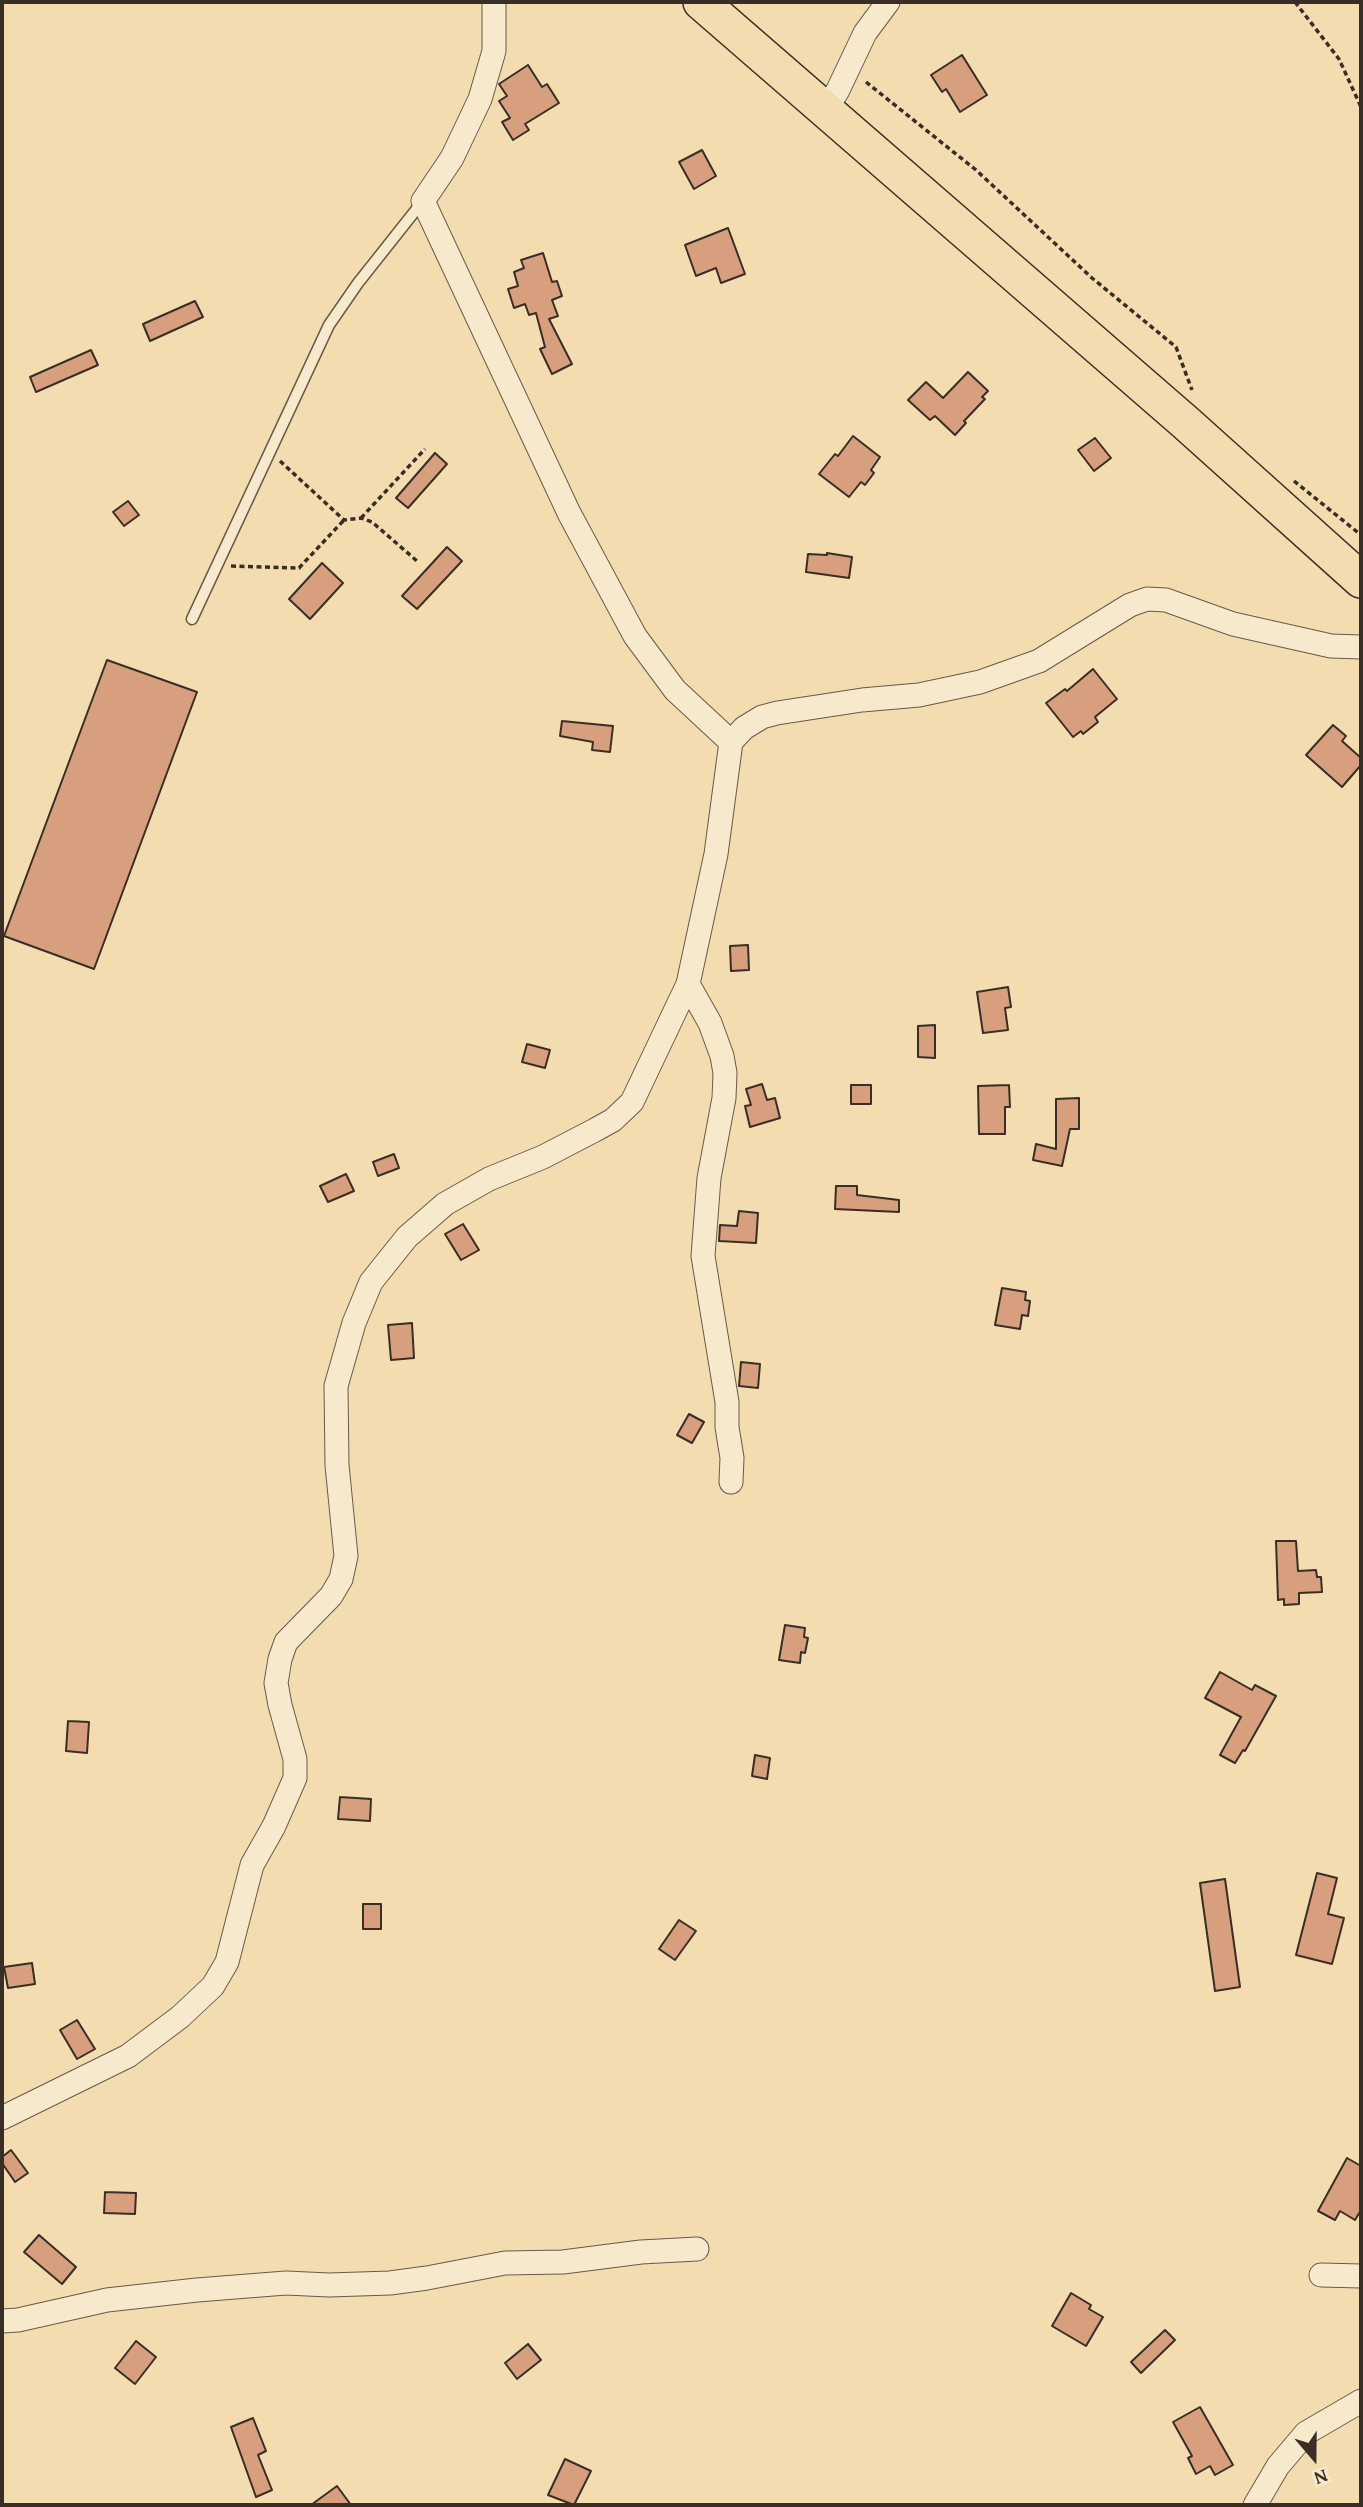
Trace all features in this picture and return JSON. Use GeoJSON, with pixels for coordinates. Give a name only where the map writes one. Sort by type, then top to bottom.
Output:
{"type":"FeatureCollection","features":[{"type":"Feature","properties":{"kind":"main road"},"geometry":{"type":"LineString","coordinates":[[701,2],[1175,413],[1361,580]]}},
{"type":"Feature","properties":{"kind":"street"},"geometry":{"type":"LineString","coordinates":[[494,2],[494,51],[480,99],[452,158],[423,201],[569,513],[635,636],[675,690],[731,742]]}},
{"type":"Feature","properties":{"kind":"street"},"geometry":{"type":"LineString","coordinates":[[826,109],[865,33],[888,2]]}},
{"type":"Feature","properties":{"kind":"street"},"geometry":{"type":"LineString","coordinates":[[2,2118],[128,2056],[213,1986],[228,1962],[252,1866],[274,1826],[295,1778],[295,1759],[279,1706],[276,1684],[280,1659],[286,1642],[331,1596],[341,1580],[346,1556],[337,1465],[336,1386],[354,1323],[371,1282],[407,1237],[445,1204],[489,1179],[543,1157],[613,1120],[632,1102],[688,984],[716,854],[731,742],[744,728],[762,717],[777,713],[919,695],[980,682],[1039,661],[1130,605],[1147,599],[1166,600],[1233,624],[1331,646],[1361,647]]}},
{"type":"Feature","properties":{"kind":"street"},"geometry":{"type":"LineString","coordinates":[[688,984],[710,1023],[725,1073],[724,1098],[709,1178],[703,1256],[727,1402],[727,1427],[732,1458],[731,1482]]}},
{"type":"Feature","properties":{"kind":"street"},"geometry":{"type":"LineString","coordinates":[[2,2321],[18,2320],[107,2300],[197,2290],[286,2283],[390,2283],[505,2263],[563,2262],[642,2252],[697,2249]]}},
{"type":"Feature","properties":{"kind":"street"},"geometry":{"type":"LineString","coordinates":[[1321,2275],[1361,2276]]}},
{"type":"Feature","properties":{"kind":"street"},"geometry":{"type":"LineString","coordinates":[[1255,2505],[1278,2466],[1306,2433],[1361,2401]]}},
{"type":"Feature","properties":{"kind":"lane"},"geometry":{"type":"LineString","coordinates":[[192,619],[329,325],[358,283],[423,201]]}},
{"type":"Feature","properties":{"kind":"path"},"geometry":{"type":"LineString","coordinates":[[1295,2],[1339,59],[1361,107]]}},
{"type":"Feature","properties":{"kind":"path"},"geometry":{"type":"LineString","coordinates":[[848,68],[976,170],[1092,278],[1176,347],[1193,395]]}},
{"type":"Feature","properties":{"kind":"path"},"geometry":{"type":"LineString","coordinates":[[361,518],[425,449]]}},
{"type":"Feature","properties":{"kind":"path"},"geometry":{"type":"LineString","coordinates":[[271,452],[344,520]]}},
{"type":"Feature","properties":{"kind":"path"},"geometry":{"type":"LineString","coordinates":[[1286,475],[1361,536]]}},
{"type":"Feature","properties":{"kind":"path"},"geometry":{"type":"LineString","coordinates":[[217,566],[299,568],[344,520],[361,518],[372,522],[417,561]]}},
{"type":"Feature","properties":{"kind":"building"},"geometry":{"type":"Polygon","coordinates":[[[962,55],[987,95],[960,112],[946,89],[942,92],[931,75],[962,55]]]}},
{"type":"Feature","properties":{"kind":"building"},"geometry":{"type":"Polygon","coordinates":[[[528,65],[542,87],[547,84],[559,103],[525,124],[529,130],[513,140],[502,122],[510,118],[499,101],[507,96],[499,84],[528,65]]]}},
{"type":"Feature","properties":{"kind":"building"},"geometry":{"type":"Polygon","coordinates":[[[702,150],[716,176],[694,189],[679,162],[702,150]]]}},
{"type":"Feature","properties":{"kind":"building"},"geometry":{"type":"Polygon","coordinates":[[[728,228],[745,274],[721,283],[716,268],[696,276],[685,245],[728,228]]]}},
{"type":"Feature","properties":{"kind":"building"},"geometry":{"type":"Polygon","coordinates":[[[543,253],[552,282],[557,281],[562,296],[552,300],[558,316],[549,319],[572,364],[552,374],[540,349],[545,347],[536,313],[529,315],[525,304],[514,308],[508,289],[518,286],[514,272],[524,268],[521,260],[543,253]]]}},
{"type":"Feature","properties":{"kind":"building"},"geometry":{"type":"Polygon","coordinates":[[[195,301],[203,317],[150,341],[143,324],[195,301]]]}},
{"type":"Feature","properties":{"kind":"building"},"geometry":{"type":"Polygon","coordinates":[[[91,350],[98,365],[36,392],[30,377],[91,350]]]}},
{"type":"Feature","properties":{"kind":"building"},"geometry":{"type":"Polygon","coordinates":[[[968,372],[988,391],[982,397],[985,399],[955,435],[935,416],[930,420],[908,400],[926,382],[943,398],[968,372]]]}},
{"type":"Feature","properties":{"kind":"building"},"geometry":{"type":"Polygon","coordinates":[[[853,436],[880,457],[871,470],[874,473],[865,485],[861,482],[849,497],[819,474],[835,454],[838,456],[853,436]]]}},
{"type":"Feature","properties":{"kind":"building"},"geometry":{"type":"Polygon","coordinates":[[[1095,438],[1111,458],[1094,471],[1078,450],[1095,438]]]}},
{"type":"Feature","properties":{"kind":"building"},"geometry":{"type":"Polygon","coordinates":[[[435,453],[447,464],[408,508],[396,498],[435,453]]]}},
{"type":"Feature","properties":{"kind":"building"},"geometry":{"type":"Polygon","coordinates":[[[128,501],[139,515],[124,526],[113,512],[128,501]]]}},
{"type":"Feature","properties":{"kind":"building"},"geometry":{"type":"Polygon","coordinates":[[[447,547],[462,561],[417,609],[402,596],[447,547]]]}},
{"type":"Feature","properties":{"kind":"building"},"geometry":{"type":"Polygon","coordinates":[[[827,553],[852,557],[849,578],[806,572],[808,554],[827,553]]]}},
{"type":"Feature","properties":{"kind":"building"},"geometry":{"type":"Polygon","coordinates":[[[322,563],[343,583],[310,619],[289,599],[322,563]]]}},
{"type":"Feature","properties":{"kind":"building"},"geometry":{"type":"Polygon","coordinates":[[[107,660],[197,692],[94,969],[4,936],[107,660]]]}},
{"type":"Feature","properties":{"kind":"building"},"geometry":{"type":"Polygon","coordinates":[[[1093,669],[1117,699],[1095,717],[1098,722],[1083,734],[1081,731],[1073,737],[1046,703],[1065,689],[1067,691],[1093,669]]]}},
{"type":"Feature","properties":{"kind":"building"},"geometry":{"type":"Polygon","coordinates":[[[562,721],[613,726],[610,752],[592,750],[593,742],[560,736],[562,721]]]}},
{"type":"Feature","properties":{"kind":"building"},"geometry":{"type":"Polygon","coordinates":[[[1333,725],[1346,736],[1342,741],[1361,758],[1361,765],[1342,787],[1306,755],[1333,725]]]}},
{"type":"Feature","properties":{"kind":"building"},"geometry":{"type":"Polygon","coordinates":[[[748,945],[749,970],[731,971],[730,946],[748,945]]]}},
{"type":"Feature","properties":{"kind":"building"},"geometry":{"type":"Polygon","coordinates":[[[1008,987],[1011,1007],[1005,1008],[1008,1030],[983,1033],[977,992],[1008,987]]]}},
{"type":"Feature","properties":{"kind":"building"},"geometry":{"type":"Polygon","coordinates":[[[935,1025],[935,1058],[918,1057],[918,1026],[935,1025]]]}},
{"type":"Feature","properties":{"kind":"building"},"geometry":{"type":"Polygon","coordinates":[[[527,1044],[550,1050],[545,1068],[522,1062],[527,1044]]]}},
{"type":"Feature","properties":{"kind":"building"},"geometry":{"type":"Polygon","coordinates":[[[762,1084],[767,1100],[775,1098],[780,1118],[750,1127],[745,1106],[751,1105],[746,1089],[762,1084]]]}},
{"type":"Feature","properties":{"kind":"building"},"geometry":{"type":"Polygon","coordinates":[[[851,1085],[871,1085],[871,1104],[851,1104],[851,1085]]]}},
{"type":"Feature","properties":{"kind":"building"},"geometry":{"type":"Polygon","coordinates":[[[1009,1085],[1010,1107],[1005,1107],[1005,1134],[979,1134],[978,1086],[1009,1085]]]}},
{"type":"Feature","properties":{"kind":"building"},"geometry":{"type":"Polygon","coordinates":[[[1079,1098],[1079,1129],[1070,1129],[1062,1166],[1033,1160],[1036,1144],[1056,1149],[1056,1099],[1079,1098]]]}},
{"type":"Feature","properties":{"kind":"building"},"geometry":{"type":"Polygon","coordinates":[[[394,1154],[399,1168],[378,1176],[373,1162],[394,1154]]]}},
{"type":"Feature","properties":{"kind":"building"},"geometry":{"type":"Polygon","coordinates":[[[346,1174],[354,1191],[328,1202],[320,1186],[346,1174]]]}},
{"type":"Feature","properties":{"kind":"building"},"geometry":{"type":"Polygon","coordinates":[[[836,1186],[857,1186],[857,1195],[899,1200],[899,1212],[835,1209],[836,1186]]]}},
{"type":"Feature","properties":{"kind":"building"},"geometry":{"type":"Polygon","coordinates":[[[739,1211],[758,1213],[756,1243],[719,1241],[720,1225],[737,1226],[739,1211]]]}},
{"type":"Feature","properties":{"kind":"building"},"geometry":{"type":"Polygon","coordinates":[[[463,1224],[479,1250],[461,1260],[445,1234],[463,1224]]]}},
{"type":"Feature","properties":{"kind":"building"},"geometry":{"type":"Polygon","coordinates":[[[1002,1288],[1026,1292],[1025,1300],[1030,1301],[1028,1316],[1022,1315],[1020,1329],[995,1325],[1002,1288]]]}},
{"type":"Feature","properties":{"kind":"building"},"geometry":{"type":"Polygon","coordinates":[[[412,1323],[414,1358],[391,1360],[388,1325],[412,1323]]]}},
{"type":"Feature","properties":{"kind":"building"},"geometry":{"type":"Polygon","coordinates":[[[741,1362],[760,1364],[758,1388],[739,1386],[741,1362]]]}},
{"type":"Feature","properties":{"kind":"building"},"geometry":{"type":"Polygon","coordinates":[[[689,1414],[704,1422],[692,1443],[677,1435],[689,1414]]]}},
{"type":"Feature","properties":{"kind":"building"},"geometry":{"type":"Polygon","coordinates":[[[1276,1541],[1296,1541],[1298,1571],[1316,1570],[1317,1577],[1321,1577],[1322,1592],[1299,1593],[1299,1604],[1284,1605],[1284,1599],[1278,1600],[1276,1541]]]}},
{"type":"Feature","properties":{"kind":"building"},"geometry":{"type":"Polygon","coordinates":[[[785,1625],[805,1628],[804,1637],[808,1638],[805,1653],[801,1652],[800,1663],[779,1660],[785,1625]]]}},
{"type":"Feature","properties":{"kind":"building"},"geometry":{"type":"Polygon","coordinates":[[[1220,1672],[1252,1690],[1255,1685],[1276,1696],[1245,1751],[1243,1750],[1235,1763],[1220,1755],[1241,1717],[1205,1698],[1220,1672]]]}},
{"type":"Feature","properties":{"kind":"building"},"geometry":{"type":"Polygon","coordinates":[[[68,1721],[89,1722],[87,1753],[66,1751],[68,1721]]]}},
{"type":"Feature","properties":{"kind":"building"},"geometry":{"type":"Polygon","coordinates":[[[755,1755],[770,1758],[767,1779],[752,1776],[755,1755]]]}},
{"type":"Feature","properties":{"kind":"building"},"geometry":{"type":"Polygon","coordinates":[[[340,1797],[371,1799],[370,1821],[338,1819],[340,1797]]]}},
{"type":"Feature","properties":{"kind":"building"},"geometry":{"type":"Polygon","coordinates":[[[1317,1873],[1337,1878],[1328,1914],[1344,1918],[1332,1964],[1296,1955],[1317,1873]]]}},
{"type":"Feature","properties":{"kind":"building"},"geometry":{"type":"Polygon","coordinates":[[[1225,1879],[1240,1987],[1215,1991],[1200,1883],[1225,1879]]]}},
{"type":"Feature","properties":{"kind":"building"},"geometry":{"type":"Polygon","coordinates":[[[363,1904],[381,1904],[381,1929],[363,1929],[363,1904]]]}},
{"type":"Feature","properties":{"kind":"building"},"geometry":{"type":"Polygon","coordinates":[[[679,1920],[696,1931],[675,1960],[659,1949],[679,1920]]]}},
{"type":"Feature","properties":{"kind":"building"},"geometry":{"type":"Polygon","coordinates":[[[32,1963],[35,1984],[8,1988],[4,1967],[32,1963]]]}},
{"type":"Feature","properties":{"kind":"building"},"geometry":{"type":"Polygon","coordinates":[[[77,2020],[95,2049],[77,2059],[60,2030],[77,2020]]]}},
{"type":"Feature","properties":{"kind":"building"},"geometry":{"type":"Polygon","coordinates":[[[11,2150],[28,2173],[15,2182],[2,2163],[2,2157],[11,2150]]]}},
{"type":"Feature","properties":{"kind":"building"},"geometry":{"type":"Polygon","coordinates":[[[1347,2158],[1361,2166],[1361,2210],[1355,2220],[1340,2211],[1335,2220],[1318,2211],[1347,2158]]]}},
{"type":"Feature","properties":{"kind":"building"},"geometry":{"type":"Polygon","coordinates":[[[105,2192],[136,2193],[135,2214],[104,2213],[105,2192]]]}},
{"type":"Feature","properties":{"kind":"building"},"geometry":{"type":"Polygon","coordinates":[[[39,2235],[76,2267],[62,2284],[24,2252],[39,2235]]]}},
{"type":"Feature","properties":{"kind":"building"},"geometry":{"type":"Polygon","coordinates":[[[1071,2293],[1091,2305],[1089,2309],[1103,2317],[1086,2346],[1052,2326],[1071,2293]]]}},
{"type":"Feature","properties":{"kind":"building"},"geometry":{"type":"Polygon","coordinates":[[[1165,2330],[1175,2340],[1141,2373],[1131,2362],[1165,2330]]]}},
{"type":"Feature","properties":{"kind":"building"},"geometry":{"type":"Polygon","coordinates":[[[136,2341],[156,2357],[135,2384],[115,2368],[136,2341]]]}},
{"type":"Feature","properties":{"kind":"building"},"geometry":{"type":"Polygon","coordinates":[[[528,2344],[541,2360],[517,2379],[505,2363],[528,2344]]]}},
{"type":"Feature","properties":{"kind":"building"},"geometry":{"type":"Polygon","coordinates":[[[1200,2407],[1233,2465],[1215,2475],[1210,2466],[1196,2474],[1188,2458],[1192,2456],[1173,2422],[1200,2407]]]}},
{"type":"Feature","properties":{"kind":"building"},"geometry":{"type":"Polygon","coordinates":[[[253,2418],[266,2451],[258,2455],[272,2490],[256,2497],[231,2427],[253,2418]]]}},
{"type":"Feature","properties":{"kind":"building"},"geometry":{"type":"Polygon","coordinates":[[[565,2459],[591,2471],[574,2505],[548,2495],[565,2459]]]}},
{"type":"Feature","properties":{"kind":"building"},"geometry":{"type":"Polygon","coordinates":[[[337,2486],[351,2505],[311,2505],[337,2486]]]}}]}
